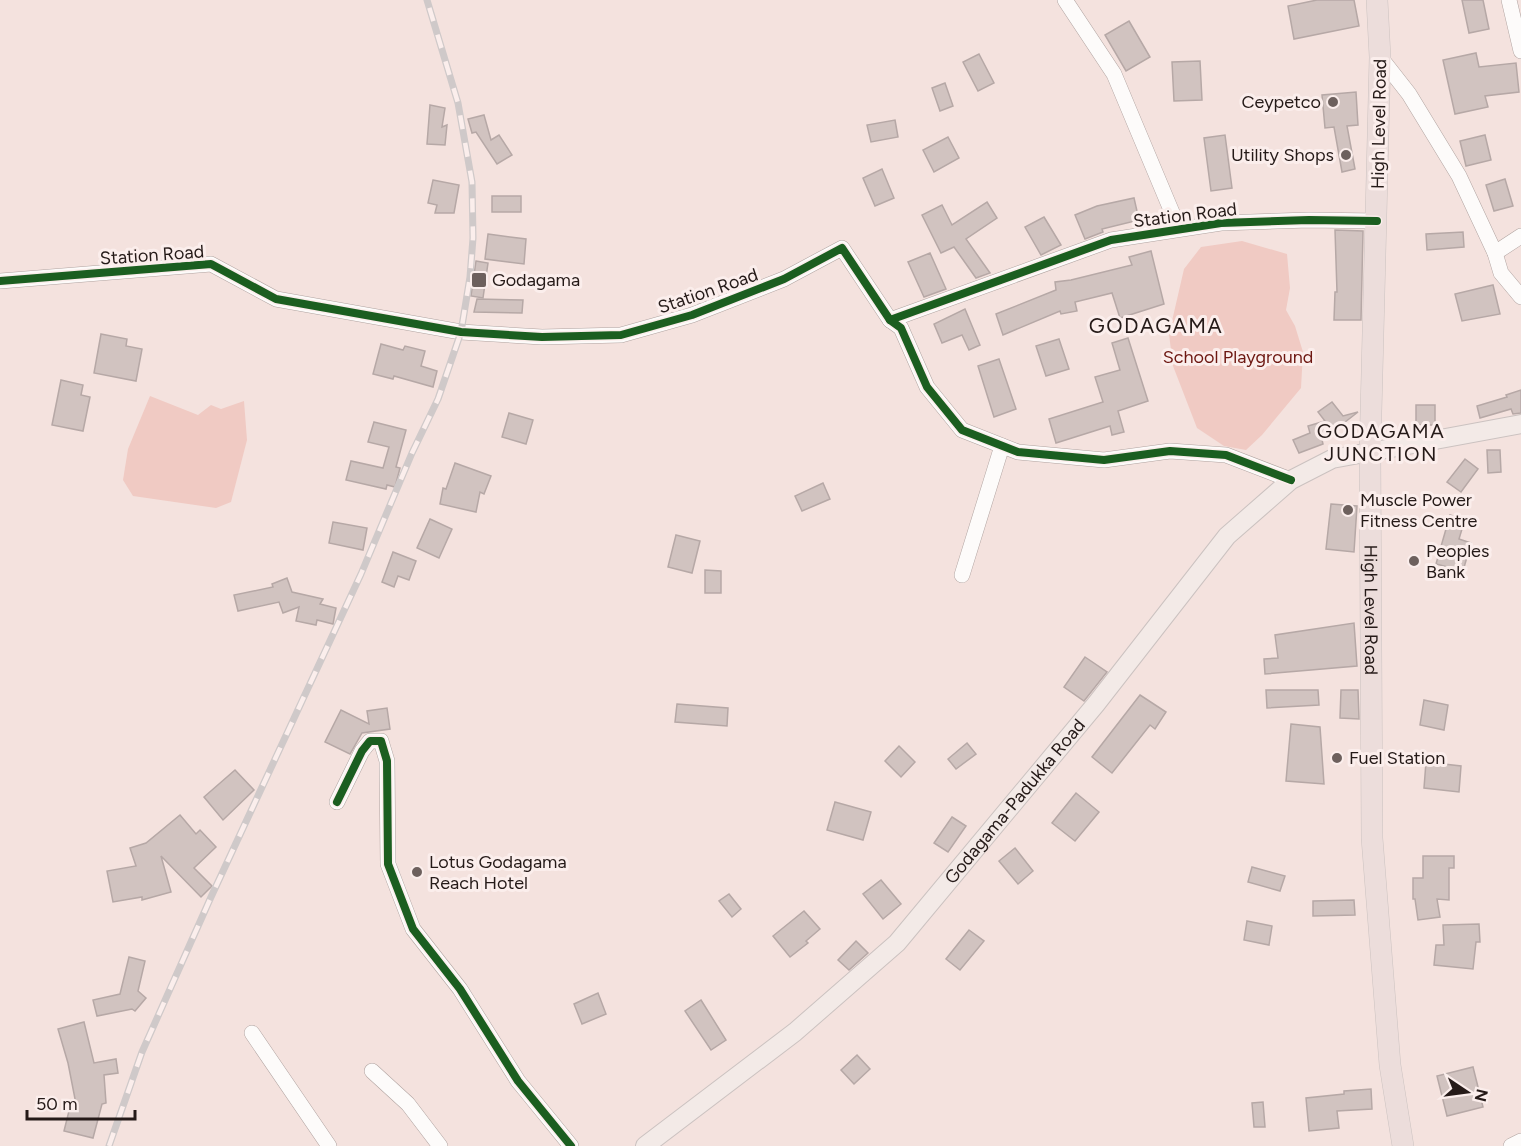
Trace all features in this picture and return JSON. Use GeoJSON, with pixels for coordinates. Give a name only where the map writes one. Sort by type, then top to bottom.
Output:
{"type":"FeatureCollection","features":[{"type":"Feature","properties":{"kind":"highway","name":"High Level Road"},"geometry":{"type":"LineString","coordinates":[[1377,0],[1380,57],[1370,452],[1372,838],[1390,1065],[1403,1146]]}},
{"type":"Feature","properties":{"kind":"main road","name":"Godagama-Padukka Road"},"geometry":{"type":"LineString","coordinates":[[645,1146],[795,1032],[897,943],[1096,704],[1227,536],[1291,480],[1332,459],[1521,424]]}},
{"type":"Feature","properties":{"kind":"street"},"geometry":{"type":"LineString","coordinates":[[1065,0],[1114,74],[1179,229]]}},
{"type":"Feature","properties":{"kind":"street"},"geometry":{"type":"LineString","coordinates":[[1509,0],[1521,51]]}},
{"type":"Feature","properties":{"kind":"street"},"geometry":{"type":"LineString","coordinates":[[1380,57],[1409,94],[1459,176],[1495,253],[1501,273],[1521,297]]}},
{"type":"Feature","properties":{"kind":"street","name":"Station Road"},"geometry":{"type":"LineString","coordinates":[[0,281],[211,264],[276,299],[449,330],[542,338],[621,335],[712,308],[784,279],[842,249],[890,320],[1111,240],[1221,223],[1309,220],[1377,221]]}},
{"type":"Feature","properties":{"kind":"street"},"geometry":{"type":"LineString","coordinates":[[1495,253],[1521,236]]}},
{"type":"Feature","properties":{"kind":"street"},"geometry":{"type":"LineString","coordinates":[[890,320],[901,328],[927,387],[962,430],[1002,446],[1018,452],[1104,460],[1170,451],[1226,455],[1291,480]]}},
{"type":"Feature","properties":{"kind":"street"},"geometry":{"type":"LineString","coordinates":[[962,575],[1002,446]]}},
{"type":"Feature","properties":{"kind":"street"},"geometry":{"type":"LineString","coordinates":[[337,802],[362,751],[370,741],[381,741],[387,761],[388,864],[413,929],[460,989],[518,1081],[571,1146]]}},
{"type":"Feature","properties":{"kind":"street"},"geometry":{"type":"LineString","coordinates":[[252,1033],[329,1146]]}},
{"type":"Feature","properties":{"kind":"street"},"geometry":{"type":"LineString","coordinates":[[372,1071],[408,1104],[440,1146]]}},
{"type":"Feature","properties":{"kind":"street"},"geometry":{"type":"LineString","coordinates":[[1512,1146],[1521,1141]]}},
{"type":"Feature","properties":{"kind":"green space","name":"School Playground"},"geometry":{"type":"Polygon","coordinates":[[[1242,241],[1287,254],[1290,288],[1286,310],[1295,326],[1303,352],[1301,388],[1262,435],[1246,450],[1224,446],[1197,428],[1173,366],[1169,334],[1184,269],[1201,247],[1242,241]]]}},
{"type":"Feature","properties":{"kind":"green space"},"geometry":{"type":"Polygon","coordinates":[[[150,396],[198,415],[211,405],[221,409],[244,401],[247,440],[231,502],[216,508],[133,496],[123,480],[128,449],[150,396]]]}},
{"type":"Feature","properties":{"kind":"building"},"geometry":{"type":"Polygon","coordinates":[[[1317,0],[1354,0],[1359,26],[1294,39],[1288,6],[1317,0]]]}},
{"type":"Feature","properties":{"kind":"building"},"geometry":{"type":"Polygon","coordinates":[[[1462,0],[1483,0],[1489,29],[1469,33],[1462,0]]]}},
{"type":"Feature","properties":{"kind":"building"},"geometry":{"type":"Polygon","coordinates":[[[1129,21],[1150,57],[1126,71],[1105,35],[1129,21]]]}},
{"type":"Feature","properties":{"kind":"building"},"geometry":{"type":"Polygon","coordinates":[[[1476,53],[1479,67],[1516,63],[1519,92],[1485,96],[1488,107],[1455,114],[1443,60],[1476,53]]]}},
{"type":"Feature","properties":{"kind":"building"},"geometry":{"type":"Polygon","coordinates":[[[979,54],[994,83],[978,91],[963,62],[979,54]]]}},
{"type":"Feature","properties":{"kind":"building"},"geometry":{"type":"Polygon","coordinates":[[[1200,61],[1202,100],[1174,101],[1172,62],[1200,61]]]}},
{"type":"Feature","properties":{"kind":"building"},"geometry":{"type":"Polygon","coordinates":[[[945,83],[953,106],[940,111],[932,88],[945,83]]]}},
{"type":"Feature","properties":{"kind":"building"},"geometry":{"type":"Polygon","coordinates":[[[1356,92],[1358,125],[1347,126],[1355,169],[1342,172],[1334,127],[1325,128],[1322,95],[1356,92]]]}},
{"type":"Feature","properties":{"kind":"building"},"geometry":{"type":"Polygon","coordinates":[[[430,105],[445,108],[442,127],[447,125],[445,145],[427,144],[430,105]]]}},
{"type":"Feature","properties":{"kind":"building"},"geometry":{"type":"Polygon","coordinates":[[[484,115],[491,140],[499,135],[512,155],[497,164],[476,132],[472,133],[468,119],[484,115]]]}},
{"type":"Feature","properties":{"kind":"building"},"geometry":{"type":"Polygon","coordinates":[[[895,120],[898,137],[871,142],[867,125],[895,120]]]}},
{"type":"Feature","properties":{"kind":"building"},"geometry":{"type":"Polygon","coordinates":[[[1225,135],[1232,188],[1211,191],[1204,138],[1225,135]]]}},
{"type":"Feature","properties":{"kind":"building"},"geometry":{"type":"Polygon","coordinates":[[[1485,135],[1491,160],[1466,166],[1460,141],[1485,135]]]}},
{"type":"Feature","properties":{"kind":"building"},"geometry":{"type":"Polygon","coordinates":[[[948,137],[959,158],[934,172],[923,150],[948,137]]]}},
{"type":"Feature","properties":{"kind":"building"},"geometry":{"type":"Polygon","coordinates":[[[882,169],[894,198],[875,206],[863,178],[882,169]]]}},
{"type":"Feature","properties":{"kind":"building"},"geometry":{"type":"Polygon","coordinates":[[[1505,179],[1513,206],[1494,211],[1486,185],[1505,179]]]}},
{"type":"Feature","properties":{"kind":"building"},"geometry":{"type":"Polygon","coordinates":[[[433,180],[459,185],[454,213],[435,213],[437,205],[428,203],[433,180]]]}},
{"type":"Feature","properties":{"kind":"building"},"geometry":{"type":"Polygon","coordinates":[[[492,196],[521,196],[521,212],[492,212],[492,196]]]}},
{"type":"Feature","properties":{"kind":"building"},"geometry":{"type":"Polygon","coordinates":[[[1134,198],[1139,220],[1102,229],[1103,232],[1085,239],[1075,215],[1097,206],[1134,198]]]}},
{"type":"Feature","properties":{"kind":"building"},"geometry":{"type":"Polygon","coordinates":[[[987,202],[997,218],[966,239],[990,273],[976,278],[954,247],[941,253],[922,215],[942,205],[952,225],[987,202]]]}},
{"type":"Feature","properties":{"kind":"building"},"geometry":{"type":"Polygon","coordinates":[[[1044,217],[1061,245],[1041,255],[1025,227],[1044,217]]]}},
{"type":"Feature","properties":{"kind":"building"},"geometry":{"type":"Polygon","coordinates":[[[1335,230],[1363,231],[1361,320],[1334,320],[1335,292],[1337,292],[1335,230]]]}},
{"type":"Feature","properties":{"kind":"building"},"geometry":{"type":"Polygon","coordinates":[[[1463,232],[1464,247],[1427,250],[1426,234],[1463,232]]]}},
{"type":"Feature","properties":{"kind":"building"},"geometry":{"type":"Polygon","coordinates":[[[488,234],[526,239],[524,264],[485,259],[488,234]]]}},
{"type":"Feature","properties":{"kind":"building"},"geometry":{"type":"Polygon","coordinates":[[[1151,251],[1164,304],[1120,318],[1112,293],[1075,302],[1077,311],[1061,314],[1060,311],[1003,335],[996,314],[1056,290],[1055,282],[1132,265],[1129,257],[1151,251]]]}},
{"type":"Feature","properties":{"kind":"building"},"geometry":{"type":"Polygon","coordinates":[[[930,253],[946,289],[924,297],[908,262],[930,253]]]}},
{"type":"Feature","properties":{"kind":"building"},"geometry":{"type":"Polygon","coordinates":[[[476,261],[488,263],[483,298],[471,296],[476,261]]]}},
{"type":"Feature","properties":{"kind":"building"},"geometry":{"type":"Polygon","coordinates":[[[1493,285],[1500,314],[1462,321],[1455,294],[1493,285]]]}},
{"type":"Feature","properties":{"kind":"building"},"geometry":{"type":"Polygon","coordinates":[[[477,299],[523,300],[522,313],[474,312],[477,299]]]}},
{"type":"Feature","properties":{"kind":"building"},"geometry":{"type":"Polygon","coordinates":[[[965,309],[980,345],[969,350],[962,335],[942,343],[934,324],[965,309]]]}},
{"type":"Feature","properties":{"kind":"building"},"geometry":{"type":"Polygon","coordinates":[[[101,334],[127,339],[126,346],[142,349],[136,381],[94,373],[101,334]]]}},
{"type":"Feature","properties":{"kind":"building"},"geometry":{"type":"Polygon","coordinates":[[[1128,338],[1148,401],[1118,411],[1124,432],[1112,435],[1110,426],[1056,443],[1049,419],[1103,402],[1095,377],[1120,370],[1112,343],[1128,338]]]}},
{"type":"Feature","properties":{"kind":"building"},"geometry":{"type":"Polygon","coordinates":[[[1059,339],[1069,369],[1046,376],[1036,346],[1059,339]]]}},
{"type":"Feature","properties":{"kind":"building"},"geometry":{"type":"Polygon","coordinates":[[[381,344],[403,350],[405,346],[425,351],[421,366],[437,371],[433,387],[394,376],[393,379],[373,374],[381,344]]]}},
{"type":"Feature","properties":{"kind":"building"},"geometry":{"type":"Polygon","coordinates":[[[999,359],[1016,409],[994,417],[978,366],[999,359]]]}},
{"type":"Feature","properties":{"kind":"building"},"geometry":{"type":"Polygon","coordinates":[[[61,380],[83,385],[81,395],[90,397],[83,431],[52,425],[61,380]]]}},
{"type":"Feature","properties":{"kind":"building"},"geometry":{"type":"Polygon","coordinates":[[[1521,390],[1521,413],[1513,414],[1511,409],[1480,418],[1477,406],[1521,390]]]}},
{"type":"Feature","properties":{"kind":"building"},"geometry":{"type":"Polygon","coordinates":[[[1332,402],[1343,416],[1358,412],[1322,440],[1323,444],[1299,453],[1293,440],[1310,433],[1308,426],[1325,421],[1318,412],[1332,402]]]}},
{"type":"Feature","properties":{"kind":"building"},"geometry":{"type":"Polygon","coordinates":[[[1416,405],[1435,405],[1435,425],[1416,425],[1416,405]]]}},
{"type":"Feature","properties":{"kind":"building"},"geometry":{"type":"Polygon","coordinates":[[[509,413],[533,420],[526,444],[502,437],[509,413]]]}},
{"type":"Feature","properties":{"kind":"building"},"geometry":{"type":"Polygon","coordinates":[[[374,422],[406,430],[396,467],[400,468],[395,487],[387,485],[386,489],[346,480],[351,461],[383,468],[389,447],[368,442],[374,422]]]}},
{"type":"Feature","properties":{"kind":"building"},"geometry":{"type":"Polygon","coordinates":[[[1487,450],[1500,450],[1501,472],[1488,473],[1487,450]]]}},
{"type":"Feature","properties":{"kind":"building"},"geometry":{"type":"Polygon","coordinates":[[[1465,459],[1478,469],[1461,492],[1447,482],[1465,459]]]}},
{"type":"Feature","properties":{"kind":"building"},"geometry":{"type":"Polygon","coordinates":[[[455,463],[491,476],[484,494],[480,492],[476,512],[440,504],[443,488],[446,489],[455,463]]]}},
{"type":"Feature","properties":{"kind":"building"},"geometry":{"type":"Polygon","coordinates":[[[823,483],[830,499],[802,511],[795,496],[823,483]]]}},
{"type":"Feature","properties":{"kind":"building"},"geometry":{"type":"Polygon","coordinates":[[[1331,504],[1357,506],[1354,552],[1326,549],[1331,504]]]}},
{"type":"Feature","properties":{"kind":"building"},"geometry":{"type":"Polygon","coordinates":[[[1450,515],[1465,519],[1459,539],[1471,543],[1463,571],[1436,564],[1450,515]]]}},
{"type":"Feature","properties":{"kind":"building"},"geometry":{"type":"Polygon","coordinates":[[[430,519],[452,529],[439,558],[417,548],[430,519]]]}},
{"type":"Feature","properties":{"kind":"building"},"geometry":{"type":"Polygon","coordinates":[[[333,522],[367,528],[363,550],[329,543],[333,522]]]}},
{"type":"Feature","properties":{"kind":"building"},"geometry":{"type":"Polygon","coordinates":[[[676,535],[700,541],[692,573],[668,567],[676,535]]]}},
{"type":"Feature","properties":{"kind":"building"},"geometry":{"type":"Polygon","coordinates":[[[393,552],[416,561],[409,580],[398,576],[394,587],[382,582],[393,552]]]}},
{"type":"Feature","properties":{"kind":"building"},"geometry":{"type":"Polygon","coordinates":[[[705,570],[721,571],[721,593],[705,593],[705,570]]]}},
{"type":"Feature","properties":{"kind":"building"},"geometry":{"type":"Polygon","coordinates":[[[287,578],[292,592],[323,599],[320,604],[336,608],[333,624],[317,620],[316,625],[296,621],[299,607],[283,613],[279,602],[238,611],[234,595],[273,587],[272,584],[287,578]]]}},
{"type":"Feature","properties":{"kind":"building"},"geometry":{"type":"Polygon","coordinates":[[[1354,623],[1357,666],[1265,674],[1264,659],[1278,658],[1275,635],[1354,623]]]}},
{"type":"Feature","properties":{"kind":"building"},"geometry":{"type":"Polygon","coordinates":[[[1085,657],[1107,672],[1084,701],[1064,687],[1085,657]]]}},
{"type":"Feature","properties":{"kind":"building"},"geometry":{"type":"Polygon","coordinates":[[[1266,690],[1318,690],[1319,705],[1267,708],[1266,690]]]}},
{"type":"Feature","properties":{"kind":"building"},"geometry":{"type":"Polygon","coordinates":[[[1341,690],[1358,690],[1359,719],[1340,718],[1341,690]]]}},
{"type":"Feature","properties":{"kind":"building"},"geometry":{"type":"Polygon","coordinates":[[[1140,695],[1166,712],[1155,729],[1150,725],[1112,773],[1092,757],[1140,695]]]}},
{"type":"Feature","properties":{"kind":"building"},"geometry":{"type":"Polygon","coordinates":[[[1424,700],[1448,705],[1444,730],[1420,725],[1424,700]]]}},
{"type":"Feature","properties":{"kind":"building"},"geometry":{"type":"Polygon","coordinates":[[[677,704],[728,708],[727,726],[675,722],[677,704]]]}},
{"type":"Feature","properties":{"kind":"building"},"geometry":{"type":"Polygon","coordinates":[[[387,708],[390,729],[362,733],[350,754],[325,742],[341,710],[369,724],[367,711],[387,708]]]}},
{"type":"Feature","properties":{"kind":"building"},"geometry":{"type":"Polygon","coordinates":[[[1291,724],[1320,727],[1324,784],[1286,781],[1291,724]]]}},
{"type":"Feature","properties":{"kind":"building"},"geometry":{"type":"Polygon","coordinates":[[[967,743],[976,754],[956,769],[948,759],[967,743]]]}},
{"type":"Feature","properties":{"kind":"building"},"geometry":{"type":"Polygon","coordinates":[[[899,746],[915,762],[901,777],[885,761],[899,746]]]}},
{"type":"Feature","properties":{"kind":"building"},"geometry":{"type":"Polygon","coordinates":[[[1426,762],[1461,766],[1459,792],[1424,788],[1426,762]]]}},
{"type":"Feature","properties":{"kind":"building"},"geometry":{"type":"Polygon","coordinates":[[[235,770],[254,790],[223,820],[204,797],[235,770]]]}},
{"type":"Feature","properties":{"kind":"building"},"geometry":{"type":"Polygon","coordinates":[[[1076,793],[1099,812],[1075,841],[1052,823],[1076,793]]]}},
{"type":"Feature","properties":{"kind":"building"},"geometry":{"type":"Polygon","coordinates":[[[835,802],[871,812],[863,840],[827,830],[835,802]]]}},
{"type":"Feature","properties":{"kind":"building"},"geometry":{"type":"Polygon","coordinates":[[[180,815],[196,834],[200,830],[216,847],[194,868],[212,886],[201,897],[161,856],[171,892],[142,900],[142,897],[113,902],[107,871],[136,866],[130,848],[146,843],[180,815]]]}},
{"type":"Feature","properties":{"kind":"building"},"geometry":{"type":"Polygon","coordinates":[[[952,817],[966,826],[948,852],[934,843],[952,817]]]}},
{"type":"Feature","properties":{"kind":"building"},"geometry":{"type":"Polygon","coordinates":[[[1015,848],[1033,871],[1018,884],[999,861],[1015,848]]]}},
{"type":"Feature","properties":{"kind":"building"},"geometry":{"type":"Polygon","coordinates":[[[1423,856],[1454,856],[1454,868],[1449,868],[1449,900],[1437,899],[1440,917],[1418,920],[1415,899],[1413,899],[1413,878],[1423,878],[1423,856]]]}},
{"type":"Feature","properties":{"kind":"building"},"geometry":{"type":"Polygon","coordinates":[[[1252,867],[1285,876],[1280,891],[1248,882],[1252,867]]]}},
{"type":"Feature","properties":{"kind":"building"},"geometry":{"type":"Polygon","coordinates":[[[881,880],[901,904],[883,919],[863,894],[881,880]]]}},
{"type":"Feature","properties":{"kind":"building"},"geometry":{"type":"Polygon","coordinates":[[[729,894],[741,909],[732,917],[719,901],[729,894]]]}},
{"type":"Feature","properties":{"kind":"building"},"geometry":{"type":"Polygon","coordinates":[[[1354,900],[1355,915],[1313,916],[1313,901],[1354,900]]]}},
{"type":"Feature","properties":{"kind":"building"},"geometry":{"type":"Polygon","coordinates":[[[804,911],[820,929],[806,941],[808,943],[790,957],[773,936],[804,911]]]}},
{"type":"Feature","properties":{"kind":"building"},"geometry":{"type":"Polygon","coordinates":[[[1247,921],[1272,926],[1269,945],[1244,940],[1247,921]]]}},
{"type":"Feature","properties":{"kind":"building"},"geometry":{"type":"Polygon","coordinates":[[[1479,924],[1480,942],[1476,942],[1473,969],[1434,965],[1436,945],[1444,945],[1443,925],[1479,924]]]}},
{"type":"Feature","properties":{"kind":"building"},"geometry":{"type":"Polygon","coordinates":[[[969,930],[984,941],[960,970],[946,959],[969,930]]]}},
{"type":"Feature","properties":{"kind":"building"},"geometry":{"type":"Polygon","coordinates":[[[856,941],[868,953],[849,970],[838,960],[856,941]]]}},
{"type":"Feature","properties":{"kind":"building"},"geometry":{"type":"Polygon","coordinates":[[[129,957],[145,961],[138,991],[146,998],[135,1011],[132,1009],[97,1016],[93,1000],[120,994],[129,957]]]}},
{"type":"Feature","properties":{"kind":"building"},"geometry":{"type":"Polygon","coordinates":[[[598,993],[606,1014],[582,1024],[574,1004],[598,993]]]}},
{"type":"Feature","properties":{"kind":"building"},"geometry":{"type":"Polygon","coordinates":[[[701,1000],[726,1040],[711,1050],[685,1011],[701,1000]]]}},
{"type":"Feature","properties":{"kind":"building"},"geometry":{"type":"Polygon","coordinates":[[[84,1022],[94,1063],[116,1059],[118,1073],[104,1075],[106,1103],[102,1104],[93,1138],[64,1131],[70,1107],[77,1109],[68,1063],[58,1029],[84,1022]]]}},
{"type":"Feature","properties":{"kind":"building"},"geometry":{"type":"Polygon","coordinates":[[[857,1055],[870,1069],[854,1084],[841,1070],[857,1055]]]}},
{"type":"Feature","properties":{"kind":"building"},"geometry":{"type":"Polygon","coordinates":[[[1473,1067],[1483,1107],[1447,1116],[1437,1076],[1473,1067]]]}},
{"type":"Feature","properties":{"kind":"building"},"geometry":{"type":"Polygon","coordinates":[[[1371,1089],[1372,1109],[1337,1111],[1339,1128],[1309,1131],[1306,1098],[1371,1089]]]}},
{"type":"Feature","properties":{"kind":"building"},"geometry":{"type":"Polygon","coordinates":[[[1263,1102],[1265,1127],[1254,1127],[1252,1103],[1263,1102]]]}},
{"type":"Feature","properties":{"kind":"railway"},"geometry":{"type":"LineString","coordinates":[[109,1146],[142,1052],[211,897],[361,574],[412,453],[438,399],[461,332],[470,277],[473,238],[472,182],[458,103],[427,0]]}},
{"type":"Feature","properties":{"kind":"cycle path"},"geometry":{"type":"LineString","coordinates":[[0,281],[211,264],[276,299],[461,332],[542,337],[621,335],[692,315],[784,279],[842,248],[890,320],[1111,240],[1221,223],[1309,220],[1377,221]]}},
{"type":"Feature","properties":{"kind":"cycle path"},"geometry":{"type":"LineString","coordinates":[[890,320],[901,328],[927,387],[962,430],[1018,452],[1104,460],[1170,451],[1226,455],[1291,480]]}},
{"type":"Feature","properties":{"kind":"cycle path"},"geometry":{"type":"LineString","coordinates":[[337,802],[362,751],[370,741],[381,741],[387,761],[388,864],[413,929],[460,989],[518,1081],[571,1146]]}},
{"type":"Feature","properties":{"kind":"place","name":"Ceypetco"},"geometry":{"type":"Point","coordinates":[1333,102]}},
{"type":"Feature","properties":{"kind":"place","name":"Utility Shops"},"geometry":{"type":"Point","coordinates":[1346,155]}},
{"type":"Feature","properties":{"kind":"place","name":"Godagama"},"geometry":{"type":"Point","coordinates":[479,280]}},
{"type":"Feature","properties":{"kind":"place","name":"Muscle Power Fitness Centre"},"geometry":{"type":"Point","coordinates":[1348,510]}},
{"type":"Feature","properties":{"kind":"place","name":"Peoples Bank"},"geometry":{"type":"Point","coordinates":[1414,561]}},
{"type":"Feature","properties":{"kind":"place","name":"Fuel Station"},"geometry":{"type":"Point","coordinates":[1337,758]}},
{"type":"Feature","properties":{"kind":"place","name":"Lotus Godagama Reach Hotel"},"geometry":{"type":"Point","coordinates":[417,872]}},
{"type":"Feature","properties":{"kind":"district","name":"GODAGAMA"},"geometry":{"type":"Point","coordinates":[1156,325]}},
{"type":"Feature","properties":{"kind":"district","name":"GODAGAMA JUNCTION"},"geometry":{"type":"Point","coordinates":[1381,442]}}]}
